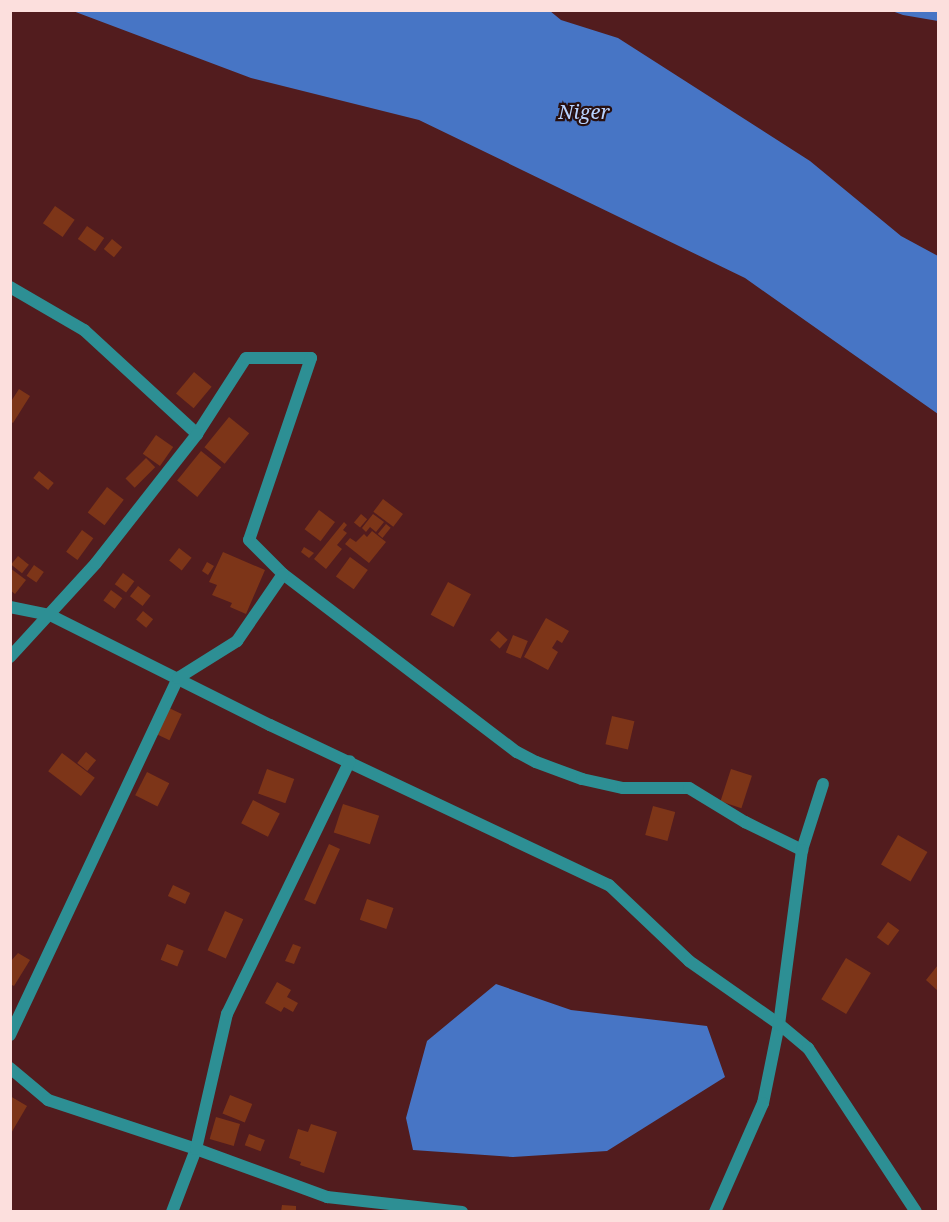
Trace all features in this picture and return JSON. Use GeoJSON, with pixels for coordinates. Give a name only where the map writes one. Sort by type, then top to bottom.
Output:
{"type":"FeatureCollection","features":[{"type":"Feature","properties":{"kind":"street"},"geometry":{"type":"LineString","coordinates":[[10,287],[84,330],[197,434]]}},
{"type":"Feature","properties":{"kind":"street"},"geometry":{"type":"LineString","coordinates":[[10,657],[96,563],[197,434],[246,358],[311,358],[249,540],[283,574],[517,752],[536,762],[582,779],[623,788],[689,789],[745,822],[802,850]]}},
{"type":"Feature","properties":{"kind":"street"},"geometry":{"type":"LineString","coordinates":[[10,1035],[178,678],[237,641],[283,574]]}},
{"type":"Feature","properties":{"kind":"street"},"geometry":{"type":"LineString","coordinates":[[10,607],[50,615],[609,885],[689,961],[779,1024],[808,1048],[916,1212]]}},
{"type":"Feature","properties":{"kind":"street"},"geometry":{"type":"LineString","coordinates":[[172,1212],[196,1149],[227,1014],[350,761]]}},
{"type":"Feature","properties":{"kind":"street"},"geometry":{"type":"LineString","coordinates":[[715,1212],[764,1103],[779,1024],[802,850],[823,784]]}},
{"type":"Feature","properties":{"kind":"street"},"geometry":{"type":"LineString","coordinates":[[10,1068],[48,1100],[196,1149],[327,1197],[462,1212]]}},
{"type":"Feature","properties":{"kind":"water","name":"Niger"},"geometry":{"type":"Polygon","coordinates":[[[73,11],[550,11],[561,20],[618,38],[810,161],[901,236],[938,256],[938,414],[745,278],[419,120],[251,78],[73,11]]]}},
{"type":"Feature","properties":{"kind":"water"},"geometry":{"type":"Polygon","coordinates":[[[892,11],[938,11],[938,21],[903,15],[892,11]]]}},
{"type":"Feature","properties":{"kind":"water"},"geometry":{"type":"Polygon","coordinates":[[[496,984],[571,1010],[707,1026],[725,1077],[607,1151],[513,1157],[413,1150],[406,1118],[427,1041],[496,984]]]}},
{"type":"Feature","properties":{"kind":"building"},"geometry":{"type":"Polygon","coordinates":[[[55,206],[75,220],[63,237],[43,223],[55,206]]]}},
{"type":"Feature","properties":{"kind":"building"},"geometry":{"type":"Polygon","coordinates":[[[87,226],[104,238],[95,251],[78,239],[87,226]]]}},
{"type":"Feature","properties":{"kind":"building"},"geometry":{"type":"Polygon","coordinates":[[[112,239],[122,247],[114,257],[104,249],[112,239]]]}},
{"type":"Feature","properties":{"kind":"building"},"geometry":{"type":"Polygon","coordinates":[[[194,372],[212,387],[194,408],[176,393],[194,372]]]}},
{"type":"Feature","properties":{"kind":"building"},"geometry":{"type":"Polygon","coordinates":[[[19,389],[30,396],[13,423],[10,421],[10,403],[19,389]]]}},
{"type":"Feature","properties":{"kind":"building"},"geometry":{"type":"Polygon","coordinates":[[[229,417],[249,433],[225,464],[204,447],[229,417]]]}},
{"type":"Feature","properties":{"kind":"building"},"geometry":{"type":"Polygon","coordinates":[[[156,435],[173,447],[160,466],[143,454],[156,435]]]}},
{"type":"Feature","properties":{"kind":"building"},"geometry":{"type":"Polygon","coordinates":[[[201,451],[221,467],[197,497],[177,481],[201,451]]]}},
{"type":"Feature","properties":{"kind":"building"},"geometry":{"type":"Polygon","coordinates":[[[146,458],[155,467],[135,488],[125,479],[146,458]]]}},
{"type":"Feature","properties":{"kind":"building"},"geometry":{"type":"Polygon","coordinates":[[[39,471],[54,483],[48,490],[33,478],[39,471]]]}},
{"type":"Feature","properties":{"kind":"building"},"geometry":{"type":"Polygon","coordinates":[[[107,487],[124,500],[105,525],[88,513],[107,487]]]}},
{"type":"Feature","properties":{"kind":"building"},"geometry":{"type":"Polygon","coordinates":[[[383,499],[403,514],[393,527],[373,512],[383,499]]]}},
{"type":"Feature","properties":{"kind":"building"},"geometry":{"type":"Polygon","coordinates":[[[319,510],[335,522],[321,541],[305,529],[319,510]]]}},
{"type":"Feature","properties":{"kind":"building"},"geometry":{"type":"Polygon","coordinates":[[[361,514],[367,519],[360,528],[354,522],[361,514]]]}},
{"type":"Feature","properties":{"kind":"building"},"geometry":{"type":"Polygon","coordinates":[[[373,514],[384,522],[376,532],[370,527],[366,532],[362,528],[373,514]]]}},
{"type":"Feature","properties":{"kind":"building"},"geometry":{"type":"Polygon","coordinates":[[[344,522],[347,525],[343,530],[347,533],[337,545],[342,549],[326,569],[314,559],[344,522]]]}},
{"type":"Feature","properties":{"kind":"building"},"geometry":{"type":"Polygon","coordinates":[[[386,524],[391,528],[382,538],[378,534],[386,524]]]}},
{"type":"Feature","properties":{"kind":"building"},"geometry":{"type":"Polygon","coordinates":[[[82,530],[93,538],[77,560],[66,552],[82,530]]]}},
{"type":"Feature","properties":{"kind":"building"},"geometry":{"type":"Polygon","coordinates":[[[372,531],[386,542],[369,563],[345,544],[350,538],[356,542],[364,534],[367,537],[372,531]]]}},
{"type":"Feature","properties":{"kind":"building"},"geometry":{"type":"Polygon","coordinates":[[[304,547],[314,553],[309,558],[301,552],[304,547]]]}},
{"type":"Feature","properties":{"kind":"building"},"geometry":{"type":"Polygon","coordinates":[[[179,548],[192,558],[182,570],[169,561],[179,548]]]}},
{"type":"Feature","properties":{"kind":"building"},"geometry":{"type":"Polygon","coordinates":[[[223,552],[265,570],[246,614],[230,607],[232,603],[212,595],[217,585],[209,582],[223,552]]]}},
{"type":"Feature","properties":{"kind":"building"},"geometry":{"type":"Polygon","coordinates":[[[18,556],[29,565],[22,573],[11,565],[18,556]]]}},
{"type":"Feature","properties":{"kind":"building"},"geometry":{"type":"Polygon","coordinates":[[[350,557],[368,570],[354,589],[336,576],[350,557]]]}},
{"type":"Feature","properties":{"kind":"building"},"geometry":{"type":"Polygon","coordinates":[[[207,562],[214,566],[208,575],[202,571],[207,562]]]}},
{"type":"Feature","properties":{"kind":"building"},"geometry":{"type":"Polygon","coordinates":[[[34,565],[44,572],[36,583],[27,576],[34,565]]]}},
{"type":"Feature","properties":{"kind":"building"},"geometry":{"type":"Polygon","coordinates":[[[10,568],[26,580],[15,594],[10,590],[10,568]]]}},
{"type":"Feature","properties":{"kind":"building"},"geometry":{"type":"Polygon","coordinates":[[[123,573],[134,581],[126,593],[115,584],[123,573]]]}},
{"type":"Feature","properties":{"kind":"building"},"geometry":{"type":"Polygon","coordinates":[[[448,582],[471,594],[454,627],[431,615],[448,582]]]}},
{"type":"Feature","properties":{"kind":"building"},"geometry":{"type":"Polygon","coordinates":[[[138,586],[151,596],[143,606],[130,596],[138,586]]]}},
{"type":"Feature","properties":{"kind":"building"},"geometry":{"type":"Polygon","coordinates":[[[111,590],[122,598],[115,609],[103,601],[111,590]]]}},
{"type":"Feature","properties":{"kind":"building"},"geometry":{"type":"Polygon","coordinates":[[[143,611],[153,619],[146,628],[136,620],[143,611]]]}},
{"type":"Feature","properties":{"kind":"building"},"geometry":{"type":"Polygon","coordinates":[[[546,618],[569,631],[562,643],[557,640],[552,648],[558,652],[548,670],[524,657],[546,618]]]}},
{"type":"Feature","properties":{"kind":"building"},"geometry":{"type":"Polygon","coordinates":[[[498,631],[508,640],[500,649],[490,640],[498,631]]]}},
{"type":"Feature","properties":{"kind":"building"},"geometry":{"type":"Polygon","coordinates":[[[513,635],[528,641],[521,659],[506,653],[513,635]]]}},
{"type":"Feature","properties":{"kind":"building"},"geometry":{"type":"Polygon","coordinates":[[[169,708],[182,714],[169,740],[157,734],[169,708]]]}},
{"type":"Feature","properties":{"kind":"building"},"geometry":{"type":"Polygon","coordinates":[[[612,716],[634,721],[628,749],[605,744],[612,716]]]}},
{"type":"Feature","properties":{"kind":"building"},"geometry":{"type":"Polygon","coordinates":[[[86,752],[96,760],[87,771],[77,763],[86,752]]]}},
{"type":"Feature","properties":{"kind":"building"},"geometry":{"type":"Polygon","coordinates":[[[62,753],[95,778],[81,796],[48,771],[62,753]]]}},
{"type":"Feature","properties":{"kind":"building"},"geometry":{"type":"Polygon","coordinates":[[[267,769],[294,779],[285,803],[258,793],[267,769]]]}},
{"type":"Feature","properties":{"kind":"building"},"geometry":{"type":"Polygon","coordinates":[[[731,769],[752,776],[741,808],[720,801],[731,769]]]}},
{"type":"Feature","properties":{"kind":"building"},"geometry":{"type":"Polygon","coordinates":[[[147,772],[169,783],[157,807],[135,795],[147,772]]]}},
{"type":"Feature","properties":{"kind":"building"},"geometry":{"type":"Polygon","coordinates":[[[253,800],[280,814],[268,837],[241,823],[253,800]]]}},
{"type":"Feature","properties":{"kind":"building"},"geometry":{"type":"Polygon","coordinates":[[[343,804],[379,816],[370,844],[334,833],[343,804]]]}},
{"type":"Feature","properties":{"kind":"building"},"geometry":{"type":"Polygon","coordinates":[[[653,806],[675,812],[667,841],[645,835],[653,806]]]}},
{"type":"Feature","properties":{"kind":"building"},"geometry":{"type":"Polygon","coordinates":[[[898,835],[927,852],[910,881],[881,864],[898,835]]]}},
{"type":"Feature","properties":{"kind":"building"},"geometry":{"type":"Polygon","coordinates":[[[329,844],[340,849],[315,905],[304,900],[329,844]]]}},
{"type":"Feature","properties":{"kind":"building"},"geometry":{"type":"Polygon","coordinates":[[[173,885],[190,893],[185,904],[168,896],[173,885]]]}},
{"type":"Feature","properties":{"kind":"building"},"geometry":{"type":"Polygon","coordinates":[[[367,899],[393,908],[386,929],[360,920],[367,899]]]}},
{"type":"Feature","properties":{"kind":"building"},"geometry":{"type":"Polygon","coordinates":[[[225,911],[243,919],[226,958],[208,950],[225,911]]]}},
{"type":"Feature","properties":{"kind":"building"},"geometry":{"type":"Polygon","coordinates":[[[888,922],[899,930],[888,946],[877,937],[888,922]]]}},
{"type":"Feature","properties":{"kind":"building"},"geometry":{"type":"Polygon","coordinates":[[[167,944],[184,951],[177,967],[161,960],[167,944]]]}},
{"type":"Feature","properties":{"kind":"building"},"geometry":{"type":"Polygon","coordinates":[[[293,944],[301,947],[294,964],[285,961],[293,944]]]}},
{"type":"Feature","properties":{"kind":"building"},"geometry":{"type":"Polygon","coordinates":[[[18,953],[30,960],[14,986],[10,984],[10,962],[18,953]]]}},
{"type":"Feature","properties":{"kind":"building"},"geometry":{"type":"Polygon","coordinates":[[[846,958],[871,973],[846,1014],[821,999],[846,958]]]}},
{"type":"Feature","properties":{"kind":"building"},"geometry":{"type":"Polygon","coordinates":[[[938,965],[938,991],[926,980],[938,965]]]}},
{"type":"Feature","properties":{"kind":"building"},"geometry":{"type":"Polygon","coordinates":[[[277,982],[291,990],[287,997],[298,1003],[293,1012],[284,1007],[281,1012],[265,1003],[277,982]]]}},
{"type":"Feature","properties":{"kind":"building"},"geometry":{"type":"Polygon","coordinates":[[[230,1095],[252,1104],[245,1123],[223,1114],[230,1095]]]}},
{"type":"Feature","properties":{"kind":"building"},"geometry":{"type":"Polygon","coordinates":[[[10,1096],[27,1106],[10,1135],[10,1096]]]}},
{"type":"Feature","properties":{"kind":"building"},"geometry":{"type":"Polygon","coordinates":[[[216,1117],[240,1124],[234,1146],[210,1139],[216,1117]]]}},
{"type":"Feature","properties":{"kind":"building"},"geometry":{"type":"Polygon","coordinates":[[[311,1124],[337,1132],[324,1173],[300,1165],[301,1162],[289,1158],[298,1129],[308,1132],[311,1124]]]}},
{"type":"Feature","properties":{"kind":"building"},"geometry":{"type":"Polygon","coordinates":[[[249,1134],[265,1140],[261,1151],[245,1145],[249,1134]]]}},
{"type":"Feature","properties":{"kind":"building"},"geometry":{"type":"Polygon","coordinates":[[[282,1205],[296,1206],[296,1212],[281,1212],[282,1205]]]}}]}
